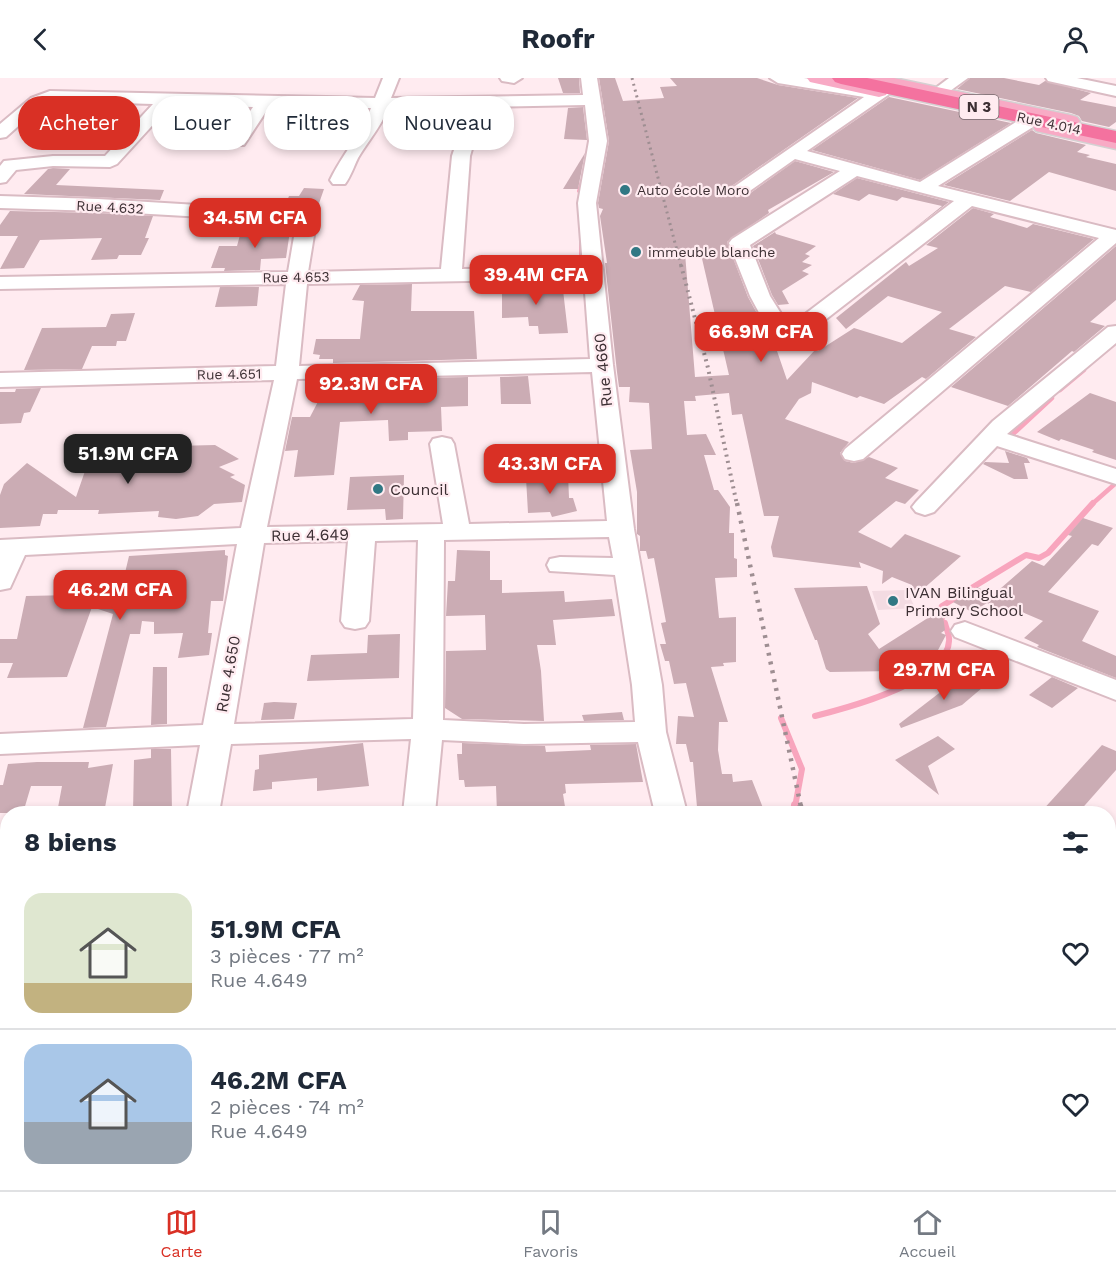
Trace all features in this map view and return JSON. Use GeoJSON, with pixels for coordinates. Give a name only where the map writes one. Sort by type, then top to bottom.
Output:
{"type":"FeatureCollection","features":[{"type":"Feature","properties":{"kind":"highway","name":"Rue 4.014"},"geometry":{"type":"LineString","coordinates":[[841,78],[1116,137]]}},
{"type":"Feature","properties":{"kind":"main road"},"geometry":{"type":"LineString","coordinates":[[816,78],[1116,143]]}},
{"type":"Feature","properties":{"kind":"main road"},"geometry":{"type":"LineString","coordinates":[[868,78],[1116,131]]}},
{"type":"Feature","properties":{"kind":"street"},"geometry":{"type":"LineString","coordinates":[[339,180],[350,157],[374,122],[390,78]]}},
{"type":"Feature","properties":{"kind":"street","name":"Rue 4660"},"geometry":{"type":"LineString","coordinates":[[589,78],[598,141],[587,203],[602,365],[621,529],[647,685],[651,732],[669,806]]}},
{"type":"Feature","properties":{"kind":"street"},"geometry":{"type":"LineString","coordinates":[[778,78],[842,90],[880,93]]}},
{"type":"Feature","properties":{"kind":"street"},"geometry":{"type":"LineString","coordinates":[[937,93],[960,78]]}},
{"type":"Feature","properties":{"kind":"street"},"geometry":{"type":"LineString","coordinates":[[510,81],[550,86]]}},
{"type":"Feature","properties":{"kind":"street"},"geometry":{"type":"LineString","coordinates":[[1056,83],[1112,86]]}},
{"type":"Feature","properties":{"kind":"street"},"geometry":{"type":"LineString","coordinates":[[737,191],[880,93]]}},
{"type":"Feature","properties":{"kind":"street"},"geometry":{"type":"LineString","coordinates":[[514,103],[592,100]]}},
{"type":"Feature","properties":{"kind":"street"},"geometry":{"type":"LineString","coordinates":[[252,102],[264,102]]}},
{"type":"Feature","properties":{"kind":"street"},"geometry":{"type":"LineString","coordinates":[[252,120],[264,102]]}},
{"type":"Feature","properties":{"kind":"street"},"geometry":{"type":"LineString","coordinates":[[371,103],[382,103]]}},
{"type":"Feature","properties":{"kind":"street"},"geometry":{"type":"LineString","coordinates":[[0,108],[18,109]]}},
{"type":"Feature","properties":{"kind":"street"},"geometry":{"type":"LineString","coordinates":[[3,169],[54,161],[104,163],[111,160],[152,115]]}},
{"type":"Feature","properties":{"kind":"street"},"geometry":{"type":"LineString","coordinates":[[0,133],[18,118]]}},
{"type":"Feature","properties":{"kind":"street"},"geometry":{"type":"LineString","coordinates":[[923,188],[1027,123]]}},
{"type":"Feature","properties":{"kind":"street"},"geometry":{"type":"LineString","coordinates":[[451,275],[463,150]]}},
{"type":"Feature","properties":{"kind":"street"},"geometry":{"type":"LineString","coordinates":[[793,153],[1114,236]]}},
{"type":"Feature","properties":{"kind":"street"},"geometry":{"type":"LineString","coordinates":[[854,170],[739,243],[760,296],[774,321],[773,338],[776,340],[786,339],[968,200]]}},
{"type":"Feature","properties":{"kind":"street","name":"Rue 4.632"},"geometry":{"type":"LineString","coordinates":[[0,202],[98,205],[297,217],[306,224],[297,277]]}},
{"type":"Feature","properties":{"kind":"street"},"geometry":{"type":"LineString","coordinates":[[854,454],[1114,236]]}},
{"type":"Feature","properties":{"kind":"street","name":"Rue 4.653"},"geometry":{"type":"LineString","coordinates":[[0,283],[592,273]]}},
{"type":"Feature","properties":{"kind":"street","name":"Rue 4.650"},"geometry":{"type":"LineString","coordinates":[[204,806],[252,536],[287,373],[297,277]]}},
{"type":"Feature","properties":{"kind":"street"},"geometry":{"type":"LineString","coordinates":[[926,507],[1001,426],[1116,332]]}},
{"type":"Feature","properties":{"kind":"street","name":"Rue 4.651"},"geometry":{"type":"LineString","coordinates":[[0,380],[602,365]]}},
{"type":"Feature","properties":{"kind":"street"},"geometry":{"type":"LineString","coordinates":[[993,436],[1116,477]]}},
{"type":"Feature","properties":{"kind":"street"},"geometry":{"type":"LineString","coordinates":[[420,806],[444,533],[442,444]]}},
{"type":"Feature","properties":{"kind":"street","name":"Rue 4.649"},"geometry":{"type":"LineString","coordinates":[[7,548],[252,536],[621,529]]}},
{"type":"Feature","properties":{"kind":"street"},"geometry":{"type":"LineString","coordinates":[[356,621],[362,534]]}},
{"type":"Feature","properties":{"kind":"street"},"geometry":{"type":"LineString","coordinates":[[0,582],[7,548]]}},
{"type":"Feature","properties":{"kind":"street"},"geometry":{"type":"LineString","coordinates":[[560,565],[627,567]]}},
{"type":"Feature","properties":{"kind":"street"},"geometry":{"type":"LineString","coordinates":[[965,631],[1116,691]]}},
{"type":"Feature","properties":{"kind":"street"},"geometry":{"type":"LineString","coordinates":[[0,744],[217,734],[428,729],[524,734],[651,732]]}},
{"type":"Feature","properties":{"kind":"shaded area","name":"IVAN Bilingual Primary School"},"geometry":{"type":"Polygon","coordinates":[[[907,590],[915,608],[878,610],[872,591],[907,590]]]}},
{"type":"Feature","properties":{"kind":"building"},"geometry":{"type":"Polygon","coordinates":[[[558,78],[579,78],[580,93],[563,93],[558,78]]]}},
{"type":"Feature","properties":{"kind":"building"},"geometry":{"type":"Polygon","coordinates":[[[599,78],[615,78],[623,101],[664,98],[660,87],[677,86],[670,78],[757,78],[778,85],[858,98],[726,190],[730,197],[745,197],[795,161],[834,172],[768,210],[769,213],[727,242],[748,297],[759,317],[760,340],[768,346],[770,351],[777,351],[787,380],[815,350],[818,351],[854,328],[902,343],[942,312],[888,296],[846,329],[836,318],[906,262],[909,266],[938,248],[926,245],[973,208],[994,214],[990,217],[1027,228],[1033,224],[1094,239],[1031,292],[1005,286],[949,329],[976,337],[926,379],[922,377],[884,404],[860,396],[857,398],[812,382],[811,393],[799,399],[785,419],[849,442],[840,453],[845,461],[854,463],[869,457],[898,468],[885,478],[919,490],[905,504],[896,501],[858,532],[891,548],[905,534],[961,556],[915,596],[912,585],[892,577],[882,584],[883,571],[859,562],[861,568],[773,557],[771,547],[779,516],[764,516],[742,414],[732,415],[729,393],[695,396],[696,401],[684,401],[687,435],[706,434],[716,455],[704,455],[714,490],[718,490],[730,507],[729,533],[734,533],[734,558],[737,559],[737,577],[715,578],[719,618],[736,617],[736,662],[711,667],[728,722],[719,722],[718,750],[722,774],[732,774],[733,782],[752,780],[762,806],[697,806],[693,762],[690,762],[686,744],[676,744],[678,716],[694,717],[686,683],[674,684],[669,661],[665,661],[660,644],[666,644],[661,623],[666,622],[654,558],[648,559],[646,551],[640,551],[640,536],[637,534],[637,492],[630,450],[652,449],[649,403],[629,402],[630,387],[619,387],[600,216],[603,209],[599,208],[609,141],[599,78]],[[700,250],[685,253],[695,377],[729,375],[700,250]]]}},
{"type":"Feature","properties":{"kind":"building"},"geometry":{"type":"Polygon","coordinates":[[[970,78],[1004,78],[1039,85],[1045,81],[1091,93],[1080,100],[1116,107],[1116,122],[1109,127],[1082,121],[1079,116],[1071,113],[957,89],[970,78]]]}},
{"type":"Feature","properties":{"kind":"building"},"geometry":{"type":"Polygon","coordinates":[[[889,97],[1011,123],[920,180],[812,150],[889,97]]]}},
{"type":"Feature","properties":{"kind":"building"},"geometry":{"type":"Polygon","coordinates":[[[583,107],[587,140],[564,139],[568,108],[583,107]]]}},
{"type":"Feature","properties":{"kind":"building"},"geometry":{"type":"Polygon","coordinates":[[[1032,130],[1036,133],[1086,145],[1077,152],[1090,155],[1086,157],[1116,164],[1116,191],[1049,172],[1010,201],[944,185],[1032,130]]]}},
{"type":"Feature","properties":{"kind":"building"},"geometry":{"type":"Polygon","coordinates":[[[585,153],[578,189],[563,189],[585,153]]]}},
{"type":"Feature","properties":{"kind":"building"},"geometry":{"type":"Polygon","coordinates":[[[48,169],[70,169],[56,185],[164,190],[160,200],[24,194],[48,169]]]}},
{"type":"Feature","properties":{"kind":"building"},"geometry":{"type":"Polygon","coordinates":[[[857,178],[949,202],[902,238],[942,206],[902,197],[897,201],[869,194],[859,201],[833,194],[857,178]]]}},
{"type":"Feature","properties":{"kind":"building"},"geometry":{"type":"Polygon","coordinates":[[[304,188],[324,189],[316,212],[284,208],[289,196],[299,196],[304,188]]]}},
{"type":"Feature","properties":{"kind":"building"},"geometry":{"type":"Polygon","coordinates":[[[10,211],[153,216],[145,238],[149,238],[141,255],[119,255],[117,259],[91,260],[102,238],[40,240],[24,268],[0,269],[18,236],[0,236],[0,225],[10,211]]]}},
{"type":"Feature","properties":{"kind":"building"},"geometry":{"type":"Polygon","coordinates":[[[263,223],[291,224],[286,258],[261,259],[260,270],[224,271],[225,268],[211,268],[219,246],[237,246],[240,235],[259,235],[263,223]]]}},
{"type":"Feature","properties":{"kind":"building"},"geometry":{"type":"Polygon","coordinates":[[[775,232],[816,246],[805,254],[810,256],[802,262],[812,265],[802,271],[809,274],[782,291],[789,304],[778,305],[753,246],[775,232]]]}},
{"type":"Feature","properties":{"kind":"building"},"geometry":{"type":"Polygon","coordinates":[[[1116,246],[1116,300],[1090,322],[1105,326],[1008,406],[951,387],[1116,246]]]}},
{"type":"Feature","properties":{"kind":"building"},"geometry":{"type":"Polygon","coordinates":[[[553,282],[553,290],[563,290],[568,333],[539,334],[538,326],[529,326],[528,317],[502,318],[502,283],[553,282]]]}},
{"type":"Feature","properties":{"kind":"building"},"geometry":{"type":"Polygon","coordinates":[[[412,284],[411,311],[474,311],[477,359],[333,363],[333,359],[319,359],[320,355],[313,354],[316,339],[360,339],[364,301],[352,300],[360,285],[412,284]]]}},
{"type":"Feature","properties":{"kind":"building"},"geometry":{"type":"Polygon","coordinates":[[[220,287],[259,287],[257,306],[215,307],[220,287]]]}},
{"type":"Feature","properties":{"kind":"building"},"geometry":{"type":"Polygon","coordinates":[[[135,313],[126,341],[117,341],[116,346],[92,346],[82,369],[24,370],[42,328],[106,327],[111,314],[135,313]]]}},
{"type":"Feature","properties":{"kind":"building"},"geometry":{"type":"Polygon","coordinates":[[[528,376],[531,404],[501,404],[500,377],[528,376]]]}},
{"type":"Feature","properties":{"kind":"building"},"geometry":{"type":"Polygon","coordinates":[[[468,377],[468,406],[441,407],[442,431],[408,432],[408,440],[389,441],[388,420],[340,422],[334,475],[294,477],[298,450],[285,451],[292,417],[310,417],[323,392],[327,393],[329,380],[468,377]]]}},
{"type":"Feature","properties":{"kind":"building"},"geometry":{"type":"Polygon","coordinates":[[[41,388],[30,412],[24,413],[21,423],[0,424],[0,392],[41,388]]]}},
{"type":"Feature","properties":{"kind":"building"},"geometry":{"type":"Polygon","coordinates":[[[1090,393],[1116,402],[1116,460],[1092,452],[1094,450],[1061,439],[1059,441],[1037,432],[1090,393]]]}},
{"type":"Feature","properties":{"kind":"building"},"geometry":{"type":"Polygon","coordinates":[[[215,445],[239,459],[219,467],[235,475],[230,477],[245,485],[242,502],[214,504],[198,516],[176,519],[158,517],[159,511],[98,514],[99,510],[58,510],[57,514],[43,514],[40,526],[0,528],[0,495],[4,484],[27,463],[76,497],[93,448],[215,445]]]}},
{"type":"Feature","properties":{"kind":"building"},"geometry":{"type":"Polygon","coordinates":[[[1005,451],[1027,458],[1030,463],[1024,463],[1028,479],[1014,479],[983,464],[985,462],[1009,463],[1005,451]]]}},
{"type":"Feature","properties":{"kind":"building"},"geometry":{"type":"Polygon","coordinates":[[[568,474],[569,498],[573,498],[577,511],[552,517],[550,512],[528,513],[526,478],[568,474]]]}},
{"type":"Feature","properties":{"kind":"building","name":"Council"},"geometry":{"type":"Polygon","coordinates":[[[404,475],[403,519],[386,520],[385,509],[347,510],[350,477],[404,475]]]}},
{"type":"Feature","properties":{"kind":"building"},"geometry":{"type":"Polygon","coordinates":[[[1083,518],[1113,528],[1098,546],[1092,544],[1048,592],[1099,611],[1082,641],[1116,656],[1116,678],[1037,647],[1039,645],[1024,638],[1043,621],[1010,607],[1005,611],[987,603],[972,612],[953,602],[977,587],[993,595],[1032,561],[1044,566],[1072,536],[1068,535],[1083,518]]]}},
{"type":"Feature","properties":{"kind":"building"},"geometry":{"type":"Polygon","coordinates":[[[225,550],[225,555],[228,556],[223,601],[211,601],[208,633],[212,633],[209,655],[178,658],[183,633],[154,634],[154,622],[142,621],[140,634],[130,634],[106,727],[83,728],[113,614],[92,607],[67,677],[7,678],[13,663],[0,663],[0,639],[17,639],[26,596],[120,594],[129,556],[225,550]]]}},
{"type":"Feature","properties":{"kind":"building"},"geometry":{"type":"Polygon","coordinates":[[[457,550],[490,551],[490,580],[502,580],[502,593],[564,591],[565,602],[612,599],[615,616],[553,620],[556,645],[537,645],[544,721],[462,719],[445,708],[446,651],[486,650],[485,615],[446,616],[448,581],[455,581],[457,550]]]}},
{"type":"Feature","properties":{"kind":"building"},"geometry":{"type":"Polygon","coordinates":[[[867,586],[880,624],[868,634],[879,649],[942,609],[945,630],[941,633],[946,635],[930,665],[915,663],[914,678],[895,676],[895,671],[830,672],[826,669],[817,640],[815,640],[794,588],[867,586]]]}},
{"type":"Feature","properties":{"kind":"building"},"geometry":{"type":"Polygon","coordinates":[[[400,634],[399,678],[307,681],[311,655],[367,653],[368,635],[400,634]]]}},
{"type":"Feature","properties":{"kind":"building"},"geometry":{"type":"Polygon","coordinates":[[[153,667],[167,667],[167,724],[151,725],[153,667]]]}},
{"type":"Feature","properties":{"kind":"building"},"geometry":{"type":"Polygon","coordinates":[[[960,677],[982,688],[962,705],[901,728],[899,724],[960,677]]]}},
{"type":"Feature","properties":{"kind":"building"},"geometry":{"type":"Polygon","coordinates":[[[1052,677],[1078,688],[1052,708],[1029,695],[1052,677]]]}},
{"type":"Feature","properties":{"kind":"building"},"geometry":{"type":"Polygon","coordinates":[[[264,703],[297,703],[294,719],[261,720],[264,703]]]}},
{"type":"Feature","properties":{"kind":"building"},"geometry":{"type":"Polygon","coordinates":[[[622,712],[624,720],[584,721],[582,715],[622,712]]]}},
{"type":"Feature","properties":{"kind":"building"},"geometry":{"type":"Polygon","coordinates":[[[938,736],[955,749],[928,766],[939,795],[895,760],[938,736]]]}},
{"type":"Feature","properties":{"kind":"building"},"geometry":{"type":"Polygon","coordinates":[[[363,743],[369,786],[317,791],[317,778],[272,782],[272,789],[253,791],[255,770],[259,769],[259,755],[363,743]]]}},
{"type":"Feature","properties":{"kind":"building"},"geometry":{"type":"Polygon","coordinates":[[[462,743],[545,746],[546,752],[591,750],[590,745],[636,744],[643,782],[565,784],[566,793],[563,794],[565,806],[497,806],[496,786],[465,787],[464,780],[459,780],[457,754],[462,754],[462,743]]]}},
{"type":"Feature","properties":{"kind":"building"},"geometry":{"type":"Polygon","coordinates":[[[1102,745],[1116,751],[1116,770],[1084,806],[1046,806],[1102,745]]]}},
{"type":"Feature","properties":{"kind":"building"},"geometry":{"type":"Polygon","coordinates":[[[151,749],[171,749],[172,806],[133,806],[134,760],[151,758],[151,749]]]}},
{"type":"Feature","properties":{"kind":"building"},"geometry":{"type":"Polygon","coordinates":[[[89,762],[88,768],[113,764],[105,806],[58,806],[62,786],[31,786],[25,806],[0,806],[0,785],[3,785],[8,764],[89,762]]]}},
{"type":"Feature","properties":{"kind":"waterway"},"geometry":{"type":"LineString","coordinates":[[579,191],[585,172]]}},
{"type":"Feature","properties":{"kind":"waterway"},"geometry":{"type":"LineString","coordinates":[[581,230],[581,265]]}},
{"type":"Feature","properties":{"kind":"waterway"},"geometry":{"type":"LineString","coordinates":[[577,270],[581,265]]}},
{"type":"Feature","properties":{"kind":"waterway"},"geometry":{"type":"LineString","coordinates":[[1060,390],[1084,370]]}},
{"type":"Feature","properties":{"kind":"waterway"},"geometry":{"type":"LineString","coordinates":[[1018,438],[1011,436],[1052,398]]}},
{"type":"Feature","properties":{"kind":"waterway"},"geometry":{"type":"LineString","coordinates":[[1092,504],[1116,483]]}},
{"type":"Feature","properties":{"kind":"waterway"},"geometry":{"type":"LineString","coordinates":[[942,618],[939,611],[942,606],[1026,555],[1039,558],[1048,553],[1092,504]]}},
{"type":"Feature","properties":{"kind":"waterway"},"geometry":{"type":"LineString","coordinates":[[815,716],[871,700],[914,681],[932,669],[944,656],[949,641],[945,623]]}},
{"type":"Feature","properties":{"kind":"waterway"},"geometry":{"type":"LineString","coordinates":[[781,718],[802,769],[795,806]]}},
{"type":"Feature","properties":{"kind":"railway"},"geometry":{"type":"LineString","coordinates":[[632,78],[681,266]]}},
{"type":"Feature","properties":{"kind":"railway"},"geometry":{"type":"LineString","coordinates":[[681,265],[708,368],[737,505]]}},
{"type":"Feature","properties":{"kind":"railway"},"geometry":{"type":"LineString","coordinates":[[737,503],[801,806]]}},
{"type":"Feature","properties":{"kind":"place","name":"Auto école Moro"},"geometry":{"type":"Point","coordinates":[625,190]}},
{"type":"Feature","properties":{"kind":"place","name":"immeuble blanche"},"geometry":{"type":"Point","coordinates":[636,252]}},
{"type":"Feature","properties":{"kind":"place","name":"Council"},"geometry":{"type":"Point","coordinates":[378,489]}},
{"type":"Feature","properties":{"kind":"place","name":"IVAN Bilingual Primary School"},"geometry":{"type":"Point","coordinates":[893,601]}}]}
